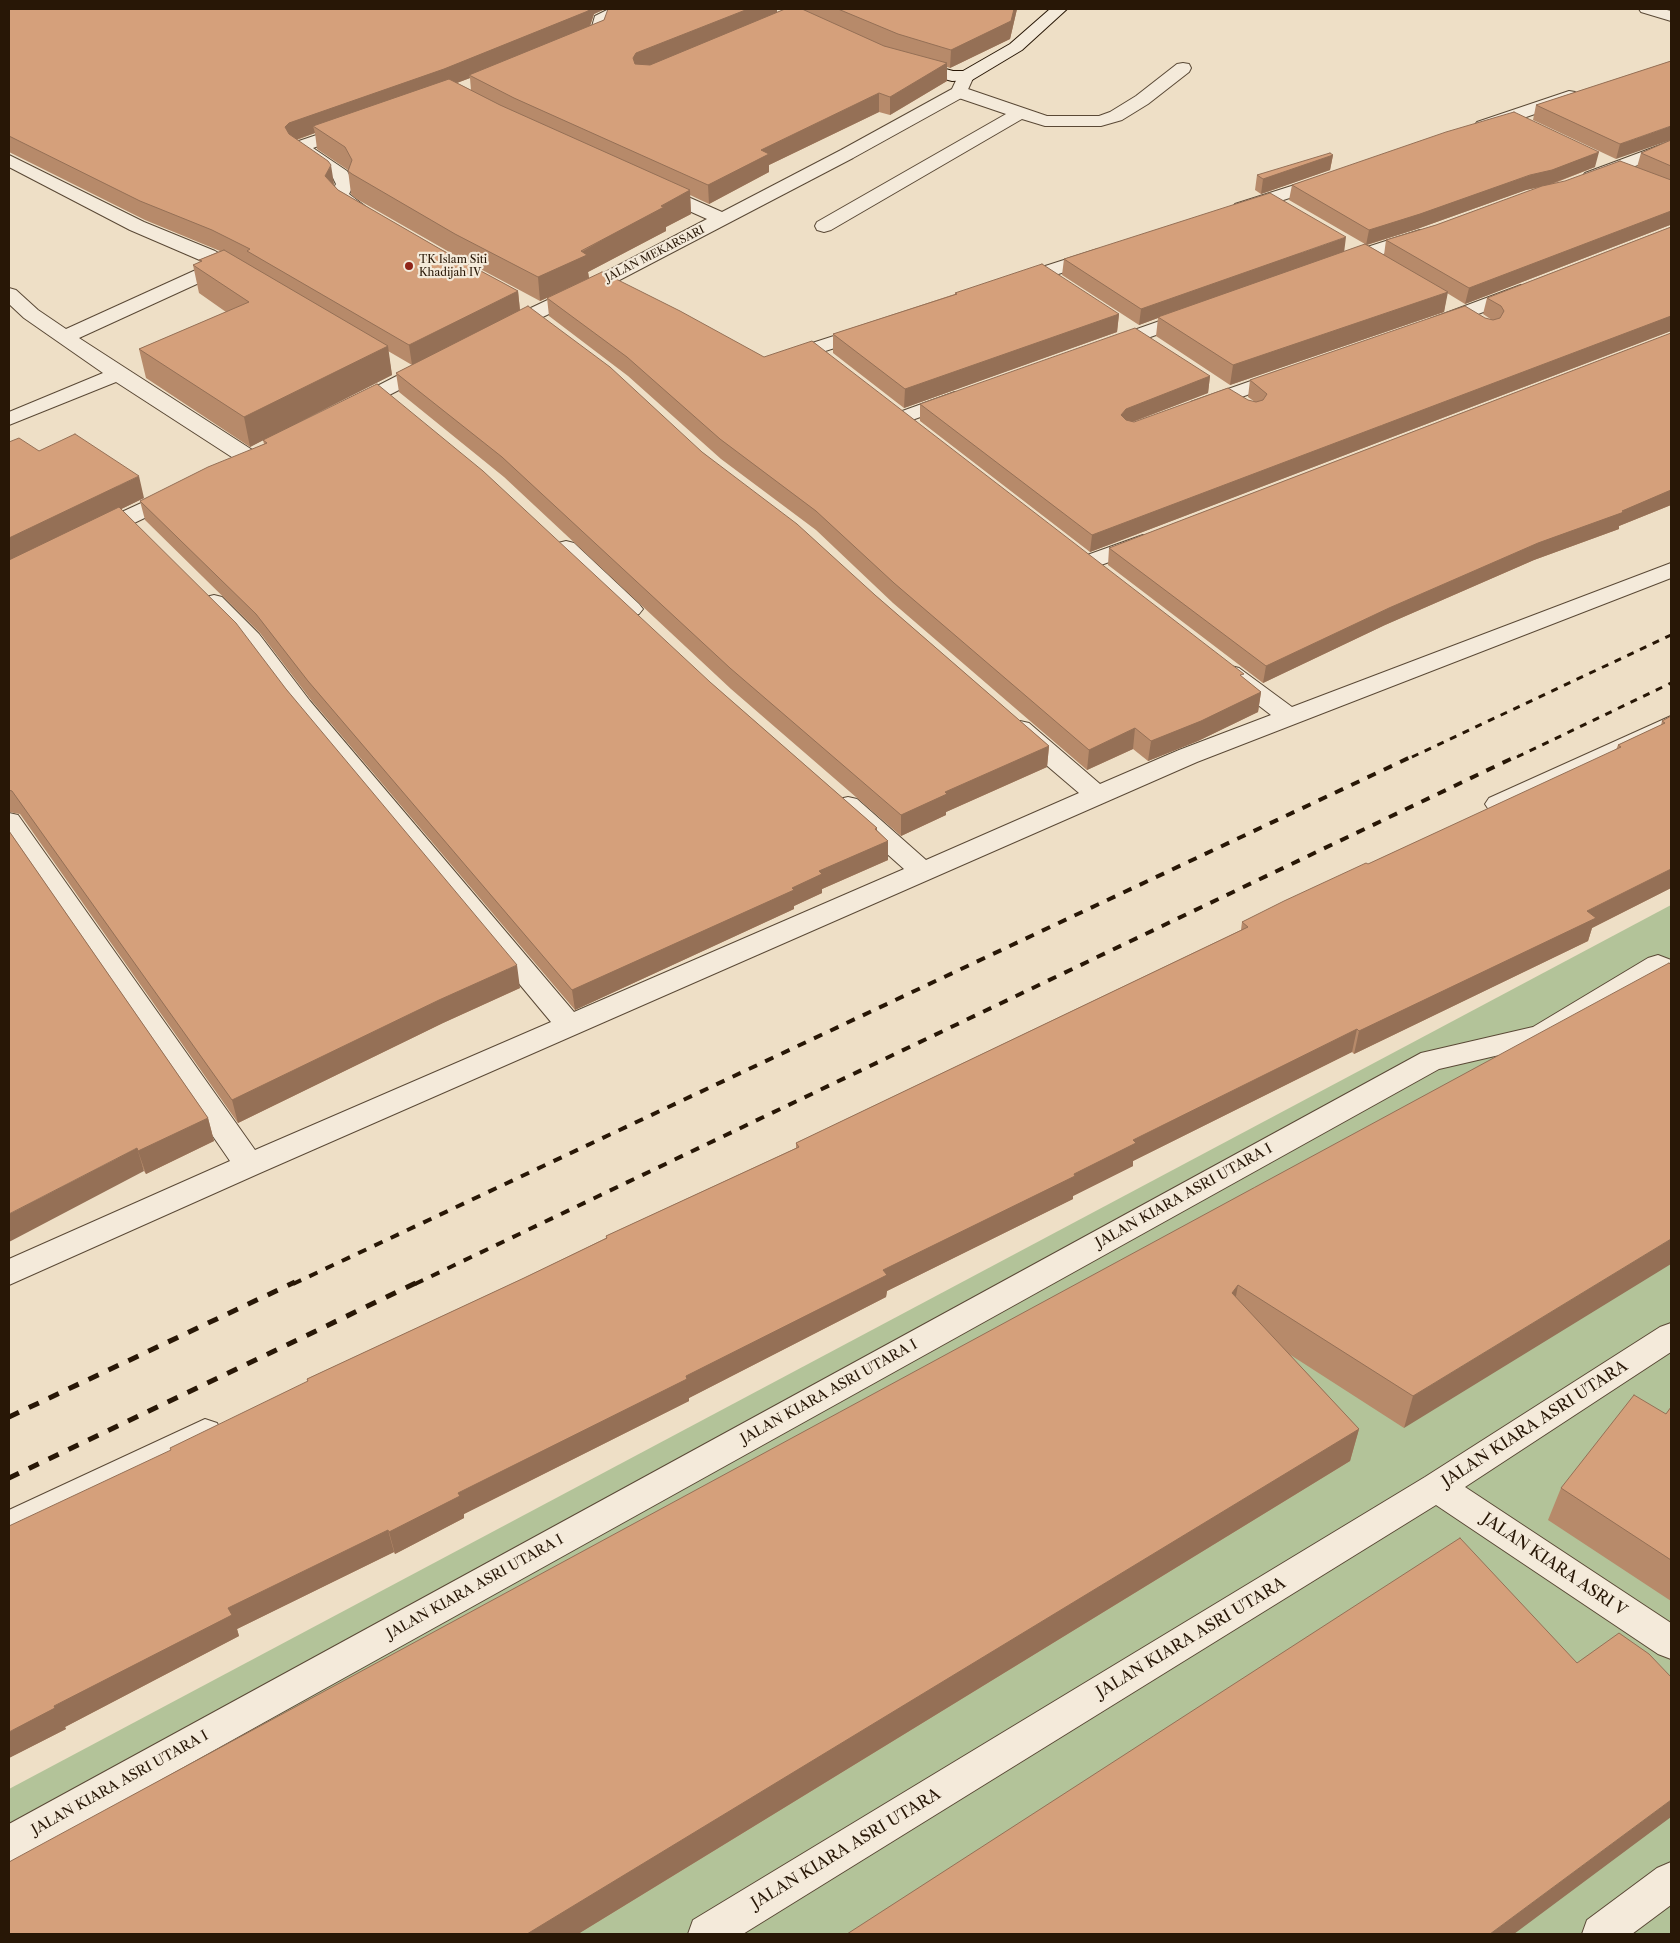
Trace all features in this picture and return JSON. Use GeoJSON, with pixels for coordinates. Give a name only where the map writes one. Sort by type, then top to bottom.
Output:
{"type":"FeatureCollection","features":[{"type":"Feature","properties":{"kind":"street"},"geometry":{"type":"LineString","coordinates":[[562,48],[599,33],[601,20],[621,9]]}},
{"type":"Feature","properties":{"kind":"street","name":"JALAN MEKARSARI"},"geometry":{"type":"LineString","coordinates":[[488,336],[531,309],[603,281],[848,154],[962,84],[1016,47],[1059,9]]}},
{"type":"Feature","properties":{"kind":"street"},"geometry":{"type":"LineString","coordinates":[[1647,9],[1671,16]]}},
{"type":"Feature","properties":{"kind":"street"},"geometry":{"type":"LineString","coordinates":[[900,60],[952,76],[962,84],[1020,113],[1045,122],[1101,121],[1116,116],[1142,100],[1183,68]]}},
{"type":"Feature","properties":{"kind":"street"},"geometry":{"type":"LineString","coordinates":[[1463,132],[1584,91]]}},
{"type":"Feature","properties":{"kind":"street"},"geometry":{"type":"LineString","coordinates":[[824,226],[1020,113]]}},
{"type":"Feature","properties":{"kind":"street"},"geometry":{"type":"LineString","coordinates":[[1509,117],[1534,129]]}},
{"type":"Feature","properties":{"kind":"street"},"geometry":{"type":"LineString","coordinates":[[363,124],[300,145],[299,147],[341,175],[344,184],[339,194],[348,204],[382,223]]}},
{"type":"Feature","properties":{"kind":"street"},"geometry":{"type":"LineString","coordinates":[[1572,184],[1671,146]]}},
{"type":"Feature","properties":{"kind":"street"},"geometry":{"type":"LineString","coordinates":[[1590,156],[1640,177]]}},
{"type":"Feature","properties":{"kind":"street"},"geometry":{"type":"LineString","coordinates":[[9,160],[137,226],[208,255],[256,283]]}},
{"type":"Feature","properties":{"kind":"street"},"geometry":{"type":"LineString","coordinates":[[1222,214],[1343,174]]}},
{"type":"Feature","properties":{"kind":"street"},"geometry":{"type":"LineString","coordinates":[[642,183],[722,219]]}},
{"type":"Feature","properties":{"kind":"street"},"geometry":{"type":"LineString","coordinates":[[1270,199],[1286,209]]}},
{"type":"Feature","properties":{"kind":"street"},"geometry":{"type":"LineString","coordinates":[[1324,268],[1434,232]]}},
{"type":"Feature","properties":{"kind":"street"},"geometry":{"type":"LineString","coordinates":[[1345,245],[1386,270]]}},
{"type":"Feature","properties":{"kind":"street"},"geometry":{"type":"LineString","coordinates":[[998,287],[1118,248]]}},
{"type":"Feature","properties":{"kind":"street"},"geometry":{"type":"LineString","coordinates":[[65,337],[224,264]]}},
{"type":"Feature","properties":{"kind":"street"},"geometry":{"type":"LineString","coordinates":[[1043,273],[1067,288]]}},
{"type":"Feature","properties":{"kind":"street"},"geometry":{"type":"LineString","coordinates":[[603,281],[621,290]]}},
{"type":"Feature","properties":{"kind":"street"},"geometry":{"type":"LineString","coordinates":[[1416,330],[1454,309],[1535,286]]}},
{"type":"Feature","properties":{"kind":"street"},"geometry":{"type":"LineString","coordinates":[[9,294],[31,314],[118,374],[249,458]]}},
{"type":"Feature","properties":{"kind":"street"},"geometry":{"type":"LineString","coordinates":[[1094,351],[1130,330],[1212,308]]}},
{"type":"Feature","properties":{"kind":"street"},"geometry":{"type":"LineString","coordinates":[[531,309],[553,331]]}},
{"type":"Feature","properties":{"kind":"street"},"geometry":{"type":"LineString","coordinates":[[1454,309],[1482,325]]}},
{"type":"Feature","properties":{"kind":"street"},"geometry":{"type":"LineString","coordinates":[[767,361],[814,350],[888,324]]}},
{"type":"Feature","properties":{"kind":"street"},"geometry":{"type":"LineString","coordinates":[[1130,330],[1160,348]]}},
{"type":"Feature","properties":{"kind":"street"},"geometry":{"type":"LineString","coordinates":[[814,350],[835,367]]}},
{"type":"Feature","properties":{"kind":"street"},"geometry":{"type":"LineString","coordinates":[[338,413],[390,397],[404,371],[446,358]]}},
{"type":"Feature","properties":{"kind":"street"},"geometry":{"type":"LineString","coordinates":[[1185,411],[1304,368]]}},
{"type":"Feature","properties":{"kind":"street"},"geometry":{"type":"LineString","coordinates":[[9,419],[118,374]]}},
{"type":"Feature","properties":{"kind":"street"},"geometry":{"type":"LineString","coordinates":[[901,418],[974,391]]}},
{"type":"Feature","properties":{"kind":"street"},"geometry":{"type":"LineString","coordinates":[[76,542],[197,484]]}},
{"type":"Feature","properties":{"kind":"street"},"geometry":{"type":"LineString","coordinates":[[127,517],[148,538]]}},
{"type":"Feature","properties":{"kind":"street"},"geometry":{"type":"LineString","coordinates":[[547,530],[649,626]]}},
{"type":"Feature","properties":{"kind":"street"},"geometry":{"type":"LineString","coordinates":[[1088,563],[1162,534]]}},
{"type":"Feature","properties":{"kind":"street"},"geometry":{"type":"LineString","coordinates":[[9,1273],[249,1165],[570,1026],[905,856],[1087,786],[1188,756],[1671,570]]}},
{"type":"Feature","properties":{"kind":"street"},"geometry":{"type":"LineString","coordinates":[[196,585],[251,639],[301,706],[570,1026]]}},
{"type":"Feature","properties":{"kind":"street"},"geometry":{"type":"LineString","coordinates":[[1214,661],[1283,720]]}},
{"type":"Feature","properties":{"kind":"street"},"geometry":{"type":"LineString","coordinates":[[1005,716],[1087,786]]}},
{"type":"Feature","properties":{"kind":"street"},"geometry":{"type":"LineString","coordinates":[[1473,816],[1671,724]]}},
{"type":"Feature","properties":{"kind":"street"},"geometry":{"type":"LineString","coordinates":[[830,790],[905,856]]}},
{"type":"Feature","properties":{"kind":"street"},"geometry":{"type":"LineString","coordinates":[[9,821],[249,1165]]}},
{"type":"Feature","properties":{"kind":"street","name":"JALAN KIARA ASRI UTARA I"},"geometry":{"type":"LineString","coordinates":[[9,1844],[1431,1060],[1541,1036],[1665,968]]}},
{"type":"Feature","properties":{"kind":"street","name":"JALAN KIARA ASRI UTARA"},"geometry":{"type":"LineString","coordinates":[[707,1934],[1437,1487],[1671,1336]]}},
{"type":"Feature","properties":{"kind":"street"},"geometry":{"type":"LineString","coordinates":[[9,1526],[225,1423]]}},
{"type":"Feature","properties":{"kind":"street","name":"JALAN KIARA ASRI V"},"geometry":{"type":"LineString","coordinates":[[1437,1487],[1671,1643]]}},
{"type":"Feature","properties":{"kind":"street"},"geometry":{"type":"LineString","coordinates":[[1601,1934],[1671,1881]]}},
{"type":"Feature","properties":{"kind":"green space"},"geometry":{"type":"Polygon","coordinates":[[[1671,905],[1671,1934],[9,1934],[9,1789],[1671,905]]]}},
{"type":"Feature","properties":{"kind":"building"},"geometry":{"type":"Polygon","coordinates":[[[9,9],[589,9],[444,69],[289,123],[285,127],[289,134],[328,161],[331,165],[325,176],[338,190],[440,249],[518,291],[409,345],[247,251],[250,249],[212,230],[140,201],[9,136],[9,9]]]}},
{"type":"Feature","properties":{"kind":"building"},"geometry":{"type":"Polygon","coordinates":[[[608,9],[748,9],[636,53],[633,58],[635,64],[650,65],[785,9],[802,9],[884,46],[947,63],[890,97],[879,93],[761,150],[769,154],[708,185],[514,98],[469,75],[604,20],[608,9]]]}},
{"type":"Feature","properties":{"kind":"building"},"geometry":{"type":"Polygon","coordinates":[[[838,9],[1014,9],[1011,21],[951,50],[898,34],[838,9]]]}},
{"type":"Feature","properties":{"kind":"building"},"geometry":{"type":"Polygon","coordinates":[[[1671,61],[1671,126],[1620,144],[1536,105],[1671,61]]]}},
{"type":"Feature","properties":{"kind":"building"},"geometry":{"type":"Polygon","coordinates":[[[449,79],[500,105],[690,190],[661,206],[664,207],[581,251],[587,255],[538,277],[455,234],[352,174],[348,171],[352,160],[345,147],[313,126],[449,79]]]}},
{"type":"Feature","properties":{"kind":"building"},"geometry":{"type":"Polygon","coordinates":[[[1514,112],[1599,152],[1552,170],[1530,175],[1369,230],[1292,185],[1446,132],[1514,112]]]}},
{"type":"Feature","properties":{"kind":"building"},"geometry":{"type":"Polygon","coordinates":[[[1671,140],[1671,166],[1641,153],[1671,140]]]}},
{"type":"Feature","properties":{"kind":"building"},"geometry":{"type":"Polygon","coordinates":[[[1330,153],[1333,155],[1263,179],[1257,175],[1330,153]]]}},
{"type":"Feature","properties":{"kind":"building"},"geometry":{"type":"Polygon","coordinates":[[[1620,161],[1671,180],[1671,211],[1469,288],[1386,240],[1436,225],[1542,186],[1565,181],[1620,161]]]}},
{"type":"Feature","properties":{"kind":"building"},"geometry":{"type":"Polygon","coordinates":[[[1270,193],[1346,237],[1141,309],[1064,259],[1270,193]]]}},
{"type":"Feature","properties":{"kind":"building"},"geometry":{"type":"Polygon","coordinates":[[[1671,227],[1671,316],[1092,535],[920,404],[1135,328],[1210,376],[1126,409],[1121,415],[1126,420],[1134,422],[1228,388],[1248,400],[1256,402],[1263,400],[1267,394],[1250,380],[1465,306],[1485,318],[1493,320],[1500,318],[1504,311],[1501,306],[1487,298],[1671,227]]]}},
{"type":"Feature","properties":{"kind":"building"},"geometry":{"type":"Polygon","coordinates":[[[1365,244],[1448,292],[1233,365],[1158,317],[1365,244]]]}},
{"type":"Feature","properties":{"kind":"building"},"geometry":{"type":"Polygon","coordinates":[[[224,250],[388,346],[244,417],[139,349],[249,302],[193,265],[202,261],[199,260],[224,250]]]}},
{"type":"Feature","properties":{"kind":"building"},"geometry":{"type":"Polygon","coordinates":[[[1042,264],[1119,314],[905,389],[833,334],[957,294],[955,293],[1042,264]]]}},
{"type":"Feature","properties":{"kind":"building"},"geometry":{"type":"Polygon","coordinates":[[[602,272],[680,311],[764,357],[812,341],[1244,674],[1240,675],[1261,692],[1201,721],[1151,741],[1135,728],[1089,750],[894,583],[816,511],[720,439],[627,357],[547,298],[602,272]]]}},
{"type":"Feature","properties":{"kind":"building"},"geometry":{"type":"Polygon","coordinates":[[[528,306],[610,367],[702,452],[797,524],[875,595],[1049,746],[945,792],[947,794],[901,815],[730,668],[502,457],[396,373],[528,306]]]}},
{"type":"Feature","properties":{"kind":"building"},"geometry":{"type":"Polygon","coordinates":[[[1671,333],[1671,490],[1622,511],[1624,512],[1538,543],[1389,608],[1266,666],[1109,548],[1671,333]]]}},
{"type":"Feature","properties":{"kind":"building"},"geometry":{"type":"Polygon","coordinates":[[[377,384],[483,471],[710,682],[877,828],[875,829],[888,841],[819,871],[822,874],[792,888],[794,890],[572,990],[308,681],[256,614],[140,501],[208,467],[267,443],[263,440],[377,384]]]}},
{"type":"Feature","properties":{"kind":"building"},"geometry":{"type":"Polygon","coordinates":[[[75,434],[139,476],[9,538],[9,442],[19,438],[39,451],[75,434]]]}},
{"type":"Feature","properties":{"kind":"building"},"geometry":{"type":"Polygon","coordinates":[[[119,507],[236,623],[286,689],[517,965],[439,1000],[232,1100],[12,791],[9,790],[9,560],[119,507]]]}},
{"type":"Feature","properties":{"kind":"building"},"geometry":{"type":"Polygon","coordinates":[[[1671,716],[1671,869],[1587,911],[1596,918],[1359,1031],[1357,1029],[1133,1140],[1136,1143],[1074,1174],[1075,1176],[883,1270],[887,1275],[686,1376],[687,1379],[458,1493],[460,1496],[389,1532],[388,1530],[228,1608],[232,1615],[54,1706],[55,1708],[9,1732],[9,1526],[171,1450],[170,1448],[308,1381],[307,1379],[524,1278],[607,1238],[606,1236],[799,1147],[796,1143],[1248,927],[1242,922],[1284,901],[1621,747],[1618,745],[1665,723],[1662,721],[1671,716]]]}},
{"type":"Feature","properties":{"kind":"building"},"geometry":{"type":"Polygon","coordinates":[[[9,831],[208,1118],[138,1151],[137,1148],[9,1214],[9,831]]]}},
{"type":"Feature","properties":{"kind":"building"},"geometry":{"type":"Polygon","coordinates":[[[1669,963],[1671,965],[1671,1239],[1413,1396],[1238,1285],[1232,1293],[1359,1429],[527,1934],[9,1934],[9,1862],[1669,963]]]}},
{"type":"Feature","properties":{"kind":"building"},"geometry":{"type":"Polygon","coordinates":[[[1634,1395],[1666,1414],[1671,1407],[1671,1560],[1561,1488],[1634,1395]]]}},
{"type":"Feature","properties":{"kind":"building"},"geometry":{"type":"Polygon","coordinates":[[[1460,1538],[1577,1663],[1619,1633],[1649,1654],[1671,1677],[1671,1800],[1490,1934],[847,1934],[1460,1538]]]}},
{"type":"Feature","properties":{"kind":"railway"},"geometry":{"type":"LineString","coordinates":[[1412,757],[1671,635]]}},
{"type":"Feature","properties":{"kind":"railway"},"geometry":{"type":"LineString","coordinates":[[1517,757],[1671,683]]}},
{"type":"Feature","properties":{"kind":"railway"},"geometry":{"type":"LineString","coordinates":[[293,1284],[1415,755]]}},
{"type":"Feature","properties":{"kind":"railway"},"geometry":{"type":"LineString","coordinates":[[415,1284],[1519,755]]}},
{"type":"Feature","properties":{"kind":"railway"},"geometry":{"type":"LineString","coordinates":[[9,1417],[295,1282]]}},
{"type":"Feature","properties":{"kind":"railway"},"geometry":{"type":"LineString","coordinates":[[9,1478],[418,1282]]}},
{"type":"Feature","properties":{"kind":"place","name":"TK Islam Siti Khadijah IV"},"geometry":{"type":"Point","coordinates":[409,266]}}]}
